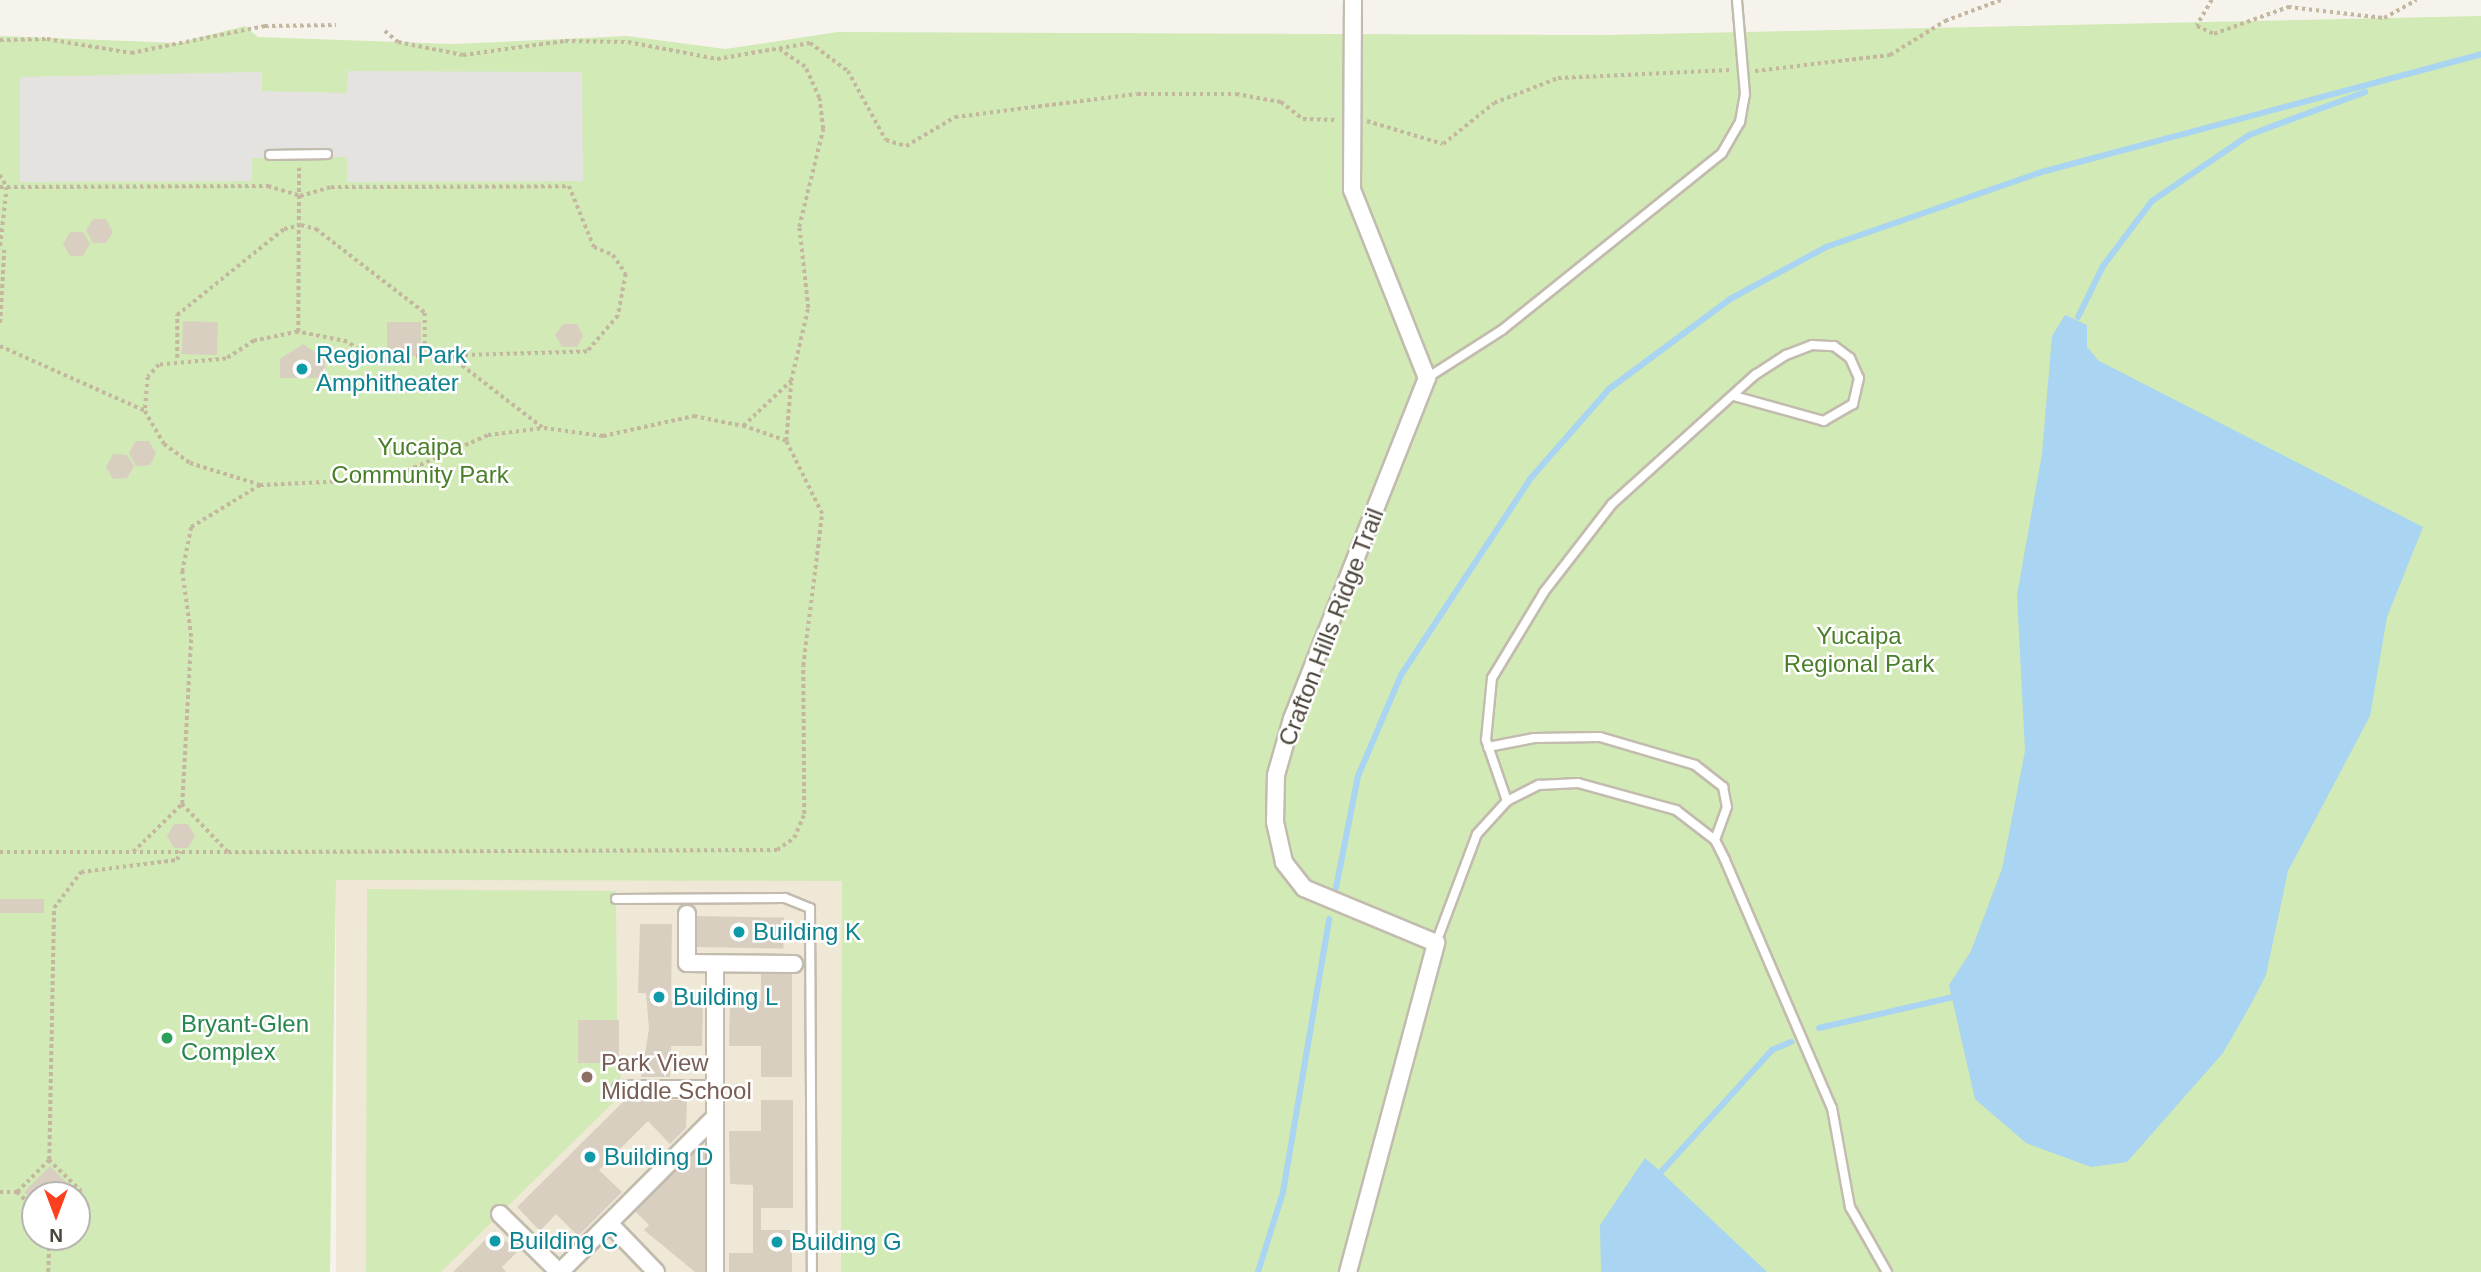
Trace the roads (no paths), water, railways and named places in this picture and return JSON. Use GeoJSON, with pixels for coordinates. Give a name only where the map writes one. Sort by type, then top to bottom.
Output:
{"type":"FeatureCollection","features":[{"type":"Feature","properties":{"kind":"street"},"geometry":{"type":"LineString","coordinates":[[1353,0],[1352,190],[1427,379]]}},
{"type":"Feature","properties":{"kind":"street","name":"Crafton Hills Ridge Trail"},"geometry":{"type":"LineString","coordinates":[[1427,379],[1292,719],[1276,775],[1276,822],[1284,862],[1304,888],[1436,943]]}},
{"type":"Feature","properties":{"kind":"street"},"geometry":{"type":"LineString","coordinates":[[687,914],[687,963],[794,964]]}},
{"type":"Feature","properties":{"kind":"street"},"geometry":{"type":"LineString","coordinates":[[1348,1272],[1436,943]]}},
{"type":"Feature","properties":{"kind":"street"},"geometry":{"type":"LineString","coordinates":[[715,964],[715,1272]]}},
{"type":"Feature","properties":{"kind":"street"},"geometry":{"type":"LineString","coordinates":[[621,1089],[715,1089]]}},
{"type":"Feature","properties":{"kind":"street"},"geometry":{"type":"LineString","coordinates":[[500,1214],[559,1272],[715,1117]]}},
{"type":"Feature","properties":{"kind":"street"},"geometry":{"type":"LineString","coordinates":[[609,1223],[656,1272]]}},
{"type":"Feature","properties":{"kind":"lane"},"geometry":{"type":"LineString","coordinates":[[1427,379],[1502,330],[1721,153],[1740,122],[1747,71],[1737,0]]}},
{"type":"Feature","properties":{"kind":"lane"},"geometry":{"type":"LineString","coordinates":[[270,155],[327,154]]}},
{"type":"Feature","properties":{"kind":"lane"},"geometry":{"type":"LineString","coordinates":[[1507,801],[1488,747],[1492,678],[1544,592],[1612,504],[1755,375],[1812,345],[1834,346],[1850,358],[1859,379],[1853,404],[1825,421],[1734,396]]}},
{"type":"Feature","properties":{"kind":"lane"},"geometry":{"type":"LineString","coordinates":[[1488,747],[1534,738],[1600,737],[1695,765],[1723,788],[1727,807],[1715,840]]}},
{"type":"Feature","properties":{"kind":"lane"},"geometry":{"type":"LineString","coordinates":[[1436,943],[1478,834],[1507,801],[1539,785],[1578,783],[1676,810],[1715,840],[1832,1108],[1850,1206],[1887,1272]]}},
{"type":"Feature","properties":{"kind":"lane"},"geometry":{"type":"LineString","coordinates":[[616,899],[785,898],[810,908],[812,1272]]}},
{"type":"Feature","properties":{"kind":"water"},"geometry":{"type":"Polygon","coordinates":[[[2065,315],[2087,325],[2087,347],[2099,361],[2423,527],[2387,617],[2370,716],[2288,871],[2266,975],[2250,1006],[2223,1053],[2127,1162],[2091,1167],[2026,1143],[1975,1099],[1949,985],[1971,951],[2002,869],[2025,751],[2017,595],[2042,454],[2052,336],[2065,315]]]}},
{"type":"Feature","properties":{"kind":"water"},"geometry":{"type":"Polygon","coordinates":[[[1645,1158],[1767,1272],[1601,1272],[1600,1225],[1645,1158]]]}},
{"type":"Feature","properties":{"kind":"waterway"},"geometry":{"type":"LineString","coordinates":[[1336,888],[1358,776],[1401,675],[1530,479],[1609,389],[1730,299],[1826,247],[2038,173],[2481,54]]}},
{"type":"Feature","properties":{"kind":"waterway"},"geometry":{"type":"LineString","coordinates":[[2078,317],[2103,266],[2152,201],[2249,135],[2365,92]]}},
{"type":"Feature","properties":{"kind":"waterway"},"geometry":{"type":"LineString","coordinates":[[1258,1272],[1283,1192],[1329,919]]}},
{"type":"Feature","properties":{"kind":"waterway"},"geometry":{"type":"LineString","coordinates":[[1819,1028],[1953,997]]}},
{"type":"Feature","properties":{"kind":"waterway"},"geometry":{"type":"LineString","coordinates":[[1661,1172],[1772,1050],[1791,1042]]}},
{"type":"Feature","properties":{"kind":"place","name":"Regional Park Amphitheater"},"geometry":{"type":"Point","coordinates":[302,369]}},
{"type":"Feature","properties":{"kind":"place","name":"Building K"},"geometry":{"type":"Point","coordinates":[739,932]}},
{"type":"Feature","properties":{"kind":"place","name":"Building L"},"geometry":{"type":"Point","coordinates":[659,997]}},
{"type":"Feature","properties":{"kind":"place","name":"Bryant-Glen Complex"},"geometry":{"type":"Point","coordinates":[167,1038]}},
{"type":"Feature","properties":{"kind":"place","name":"Park View Middle School"},"geometry":{"type":"Point","coordinates":[587,1077]}},
{"type":"Feature","properties":{"kind":"place","name":"Building D"},"geometry":{"type":"Point","coordinates":[590,1157]}},
{"type":"Feature","properties":{"kind":"place","name":"Building C"},"geometry":{"type":"Point","coordinates":[495,1241]}},
{"type":"Feature","properties":{"kind":"place","name":"Building G"},"geometry":{"type":"Point","coordinates":[777,1242]}},
{"type":"Feature","properties":{"kind":"park label","name":"Yucaipa Community Park"},"geometry":{"type":"Point","coordinates":[420,461]}},
{"type":"Feature","properties":{"kind":"park label","name":"Yucaipa Regional Park"},"geometry":{"type":"Point","coordinates":[1859,650]}}]}
